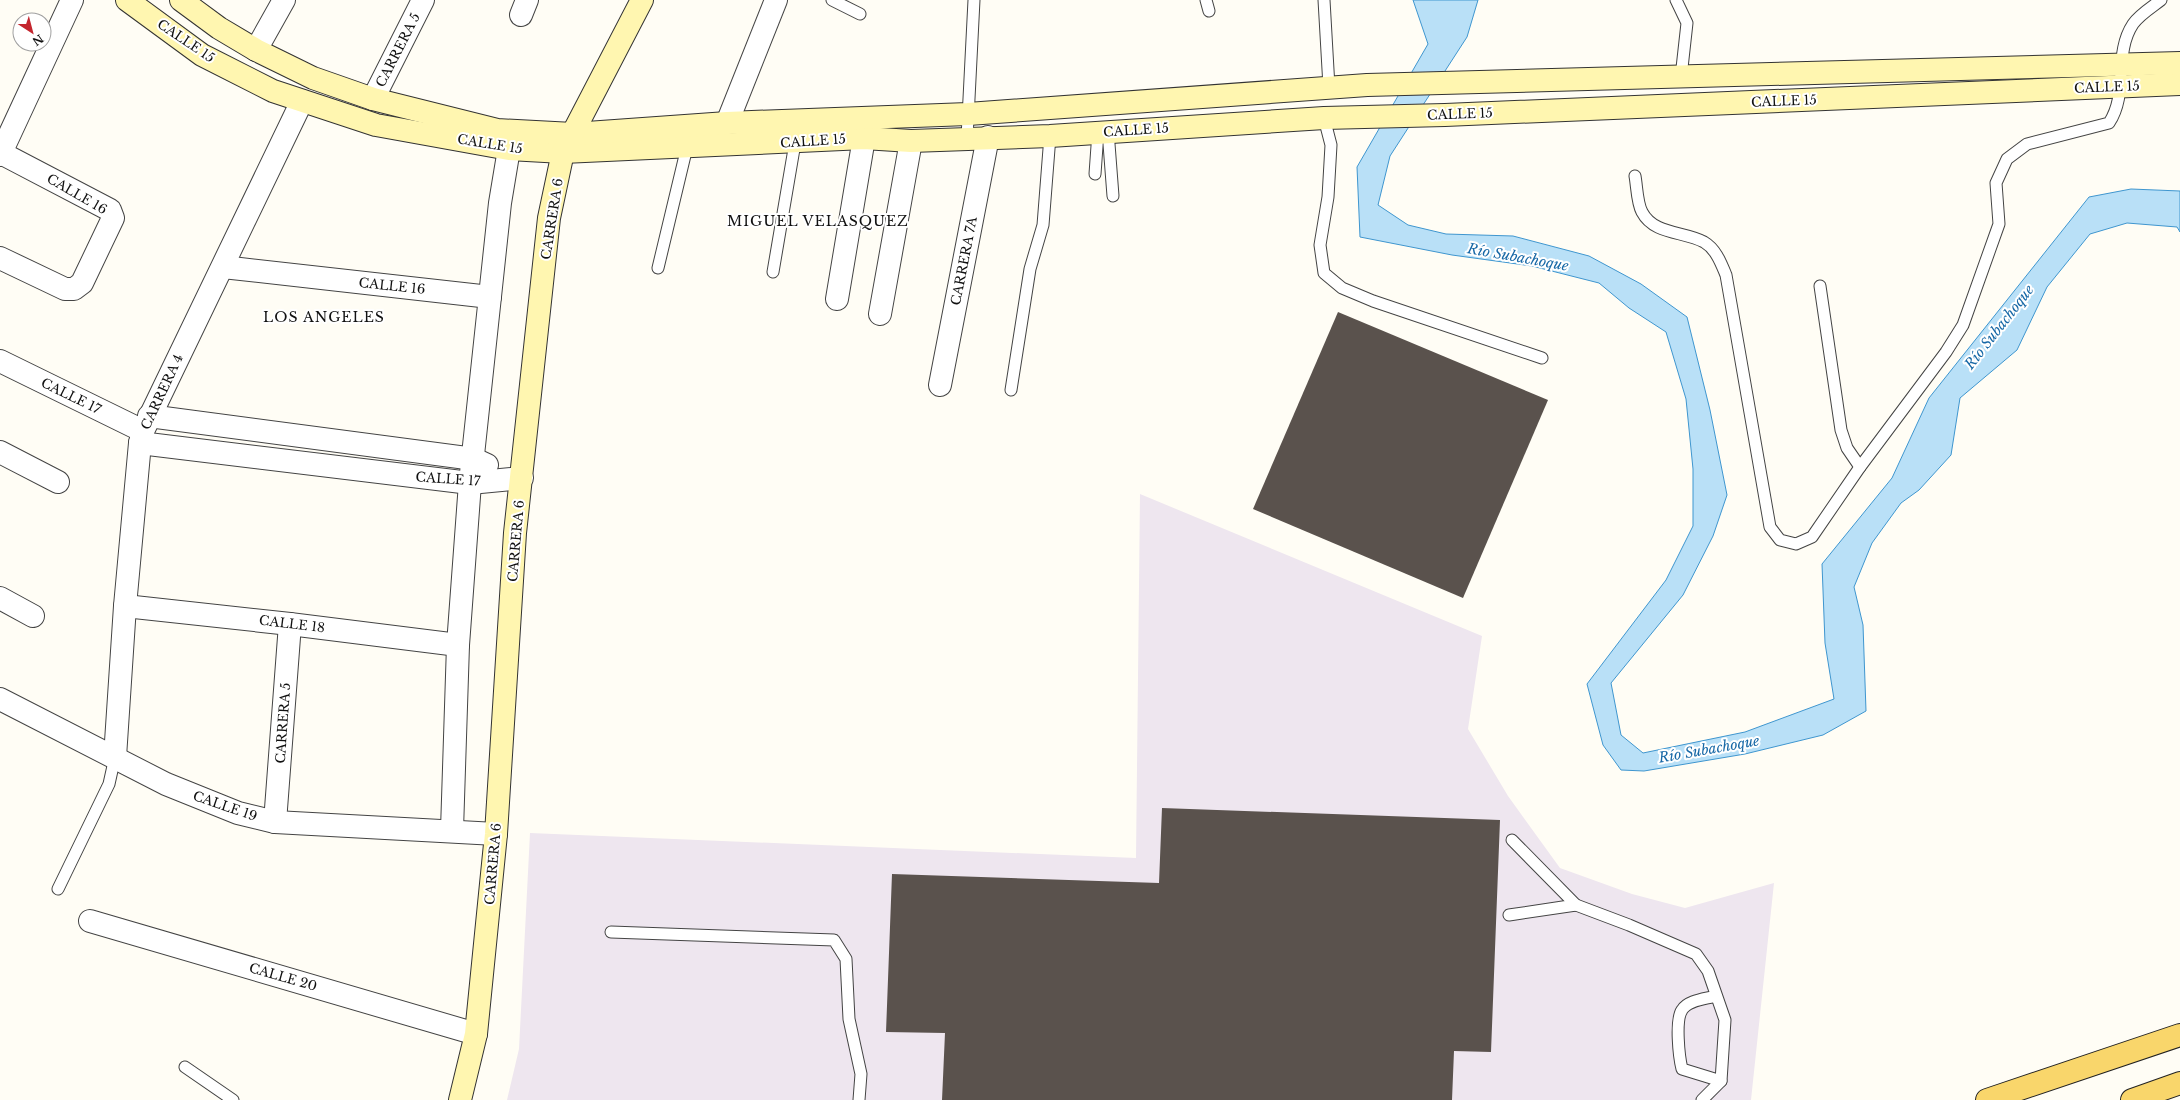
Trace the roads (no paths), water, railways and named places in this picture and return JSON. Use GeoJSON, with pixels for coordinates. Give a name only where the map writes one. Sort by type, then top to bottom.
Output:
{"type":"FeatureCollection","features":[{"type":"Feature","properties":{"kind":"main road"},"geometry":{"type":"LineString","coordinates":[[1987,1100],[2180,1035]]}},
{"type":"Feature","properties":{"kind":"main road"},"geometry":{"type":"LineString","coordinates":[[2132,1100],[2180,1083]]}},
{"type":"Feature","properties":{"kind":"street"},"geometry":{"type":"LineString","coordinates":[[1,154],[72,0]]}},
{"type":"Feature","properties":{"kind":"street","name":"CALLE 15"},"geometry":{"type":"LineString","coordinates":[[127,0],[202,54],[273,91],[376,126],[512,140],[563,152],[795,143],[864,138],[911,141],[988,137],[1050,136],[1324,118],[1445,115],[2180,84]]}},
{"type":"Feature","properties":{"kind":"street","name":"CALLE 15"},"geometry":{"type":"LineString","coordinates":[[181,0],[219,28],[256,50],[312,78],[373,100],[498,130],[512,140],[727,123],[968,114],[1367,85],[2180,63]]}},
{"type":"Feature","properties":{"kind":"street"},"geometry":{"type":"LineString","coordinates":[[256,50],[284,0]]}},
{"type":"Feature","properties":{"kind":"street","name":"CARRERA 5"},"geometry":{"type":"LineString","coordinates":[[373,100],[423,0]]}},
{"type":"Feature","properties":{"kind":"street","name":"CARRERA 6"},"geometry":{"type":"LineString","coordinates":[[460,1100],[476,1034],[496,834],[515,533],[549,218],[563,152],[642,0]]}},
{"type":"Feature","properties":{"kind":"street"},"geometry":{"type":"LineString","coordinates":[[727,123],[776,0]]}},
{"type":"Feature","properties":{"kind":"street"},"geometry":{"type":"LineString","coordinates":[[1678,105],[1681,77]]}},
{"type":"Feature","properties":{"kind":"street"},"geometry":{"type":"LineString","coordinates":[[1324,118],[1329,87]]}},
{"type":"Feature","properties":{"kind":"street","name":"CARRERA 4"},"geometry":{"type":"LineString","coordinates":[[115,757],[125,606],[144,430],[302,101]]}},
{"type":"Feature","properties":{"kind":"street","name":"CARRERA 7A"},"geometry":{"type":"LineString","coordinates":[[940,385],[988,137]]}},
{"type":"Feature","properties":{"kind":"street"},"geometry":{"type":"LineString","coordinates":[[837,298],[864,138]]}},
{"type":"Feature","properties":{"kind":"street"},"geometry":{"type":"LineString","coordinates":[[452,830],[458,645],[470,483],[474,460],[500,203],[512,140]]}},
{"type":"Feature","properties":{"kind":"street"},"geometry":{"type":"LineString","coordinates":[[880,314],[911,141]]}},
{"type":"Feature","properties":{"kind":"street","name":"CALLE 16"},"geometry":{"type":"LineString","coordinates":[[0,258],[65,289],[74,289],[82,283],[113,218],[110,210],[1,154]]}},
{"type":"Feature","properties":{"kind":"street","name":"CALLE 16"},"geometry":{"type":"LineString","coordinates":[[223,267],[490,297]]}},
{"type":"Feature","properties":{"kind":"street","name":"CALLE 17"},"geometry":{"type":"LineString","coordinates":[[0,361],[144,430],[470,483],[522,478]]}},
{"type":"Feature","properties":{"kind":"street","name":"CALLE 17"},"geometry":{"type":"LineString","coordinates":[[144,430],[474,460],[522,478]]}},
{"type":"Feature","properties":{"kind":"street"},"geometry":{"type":"LineString","coordinates":[[0,452],[58,482]]}},
{"type":"Feature","properties":{"kind":"street"},"geometry":{"type":"LineString","coordinates":[[0,598],[33,616]]}},
{"type":"Feature","properties":{"kind":"street","name":"CALLE 18"},"geometry":{"type":"LineString","coordinates":[[125,606],[290,624],[458,645]]}},
{"type":"Feature","properties":{"kind":"street","name":"CARRERA 5"},"geometry":{"type":"LineString","coordinates":[[275,822],[290,624]]}},
{"type":"Feature","properties":{"kind":"street","name":"CALLE 19"},"geometry":{"type":"LineString","coordinates":[[0,699],[166,784],[231,810],[275,822],[452,830],[496,834]]}},
{"type":"Feature","properties":{"kind":"street","name":"CALLE 20"},"geometry":{"type":"LineString","coordinates":[[90,921],[476,1034]]}},
{"type":"Feature","properties":{"kind":"lane"},"geometry":{"type":"LineString","coordinates":[[832,0],[860,14]]}},
{"type":"Feature","properties":{"kind":"lane"},"geometry":{"type":"LineString","coordinates":[[967,138],[974,0]]}},
{"type":"Feature","properties":{"kind":"lane"},"geometry":{"type":"LineString","coordinates":[[1324,0],[1329,87]]}},
{"type":"Feature","properties":{"kind":"lane"},"geometry":{"type":"LineString","coordinates":[[1676,0],[1687,23],[1681,77]]}},
{"type":"Feature","properties":{"kind":"lane"},"geometry":{"type":"LineString","coordinates":[[1635,176],[1641,212],[1647,219],[1656,227],[1705,242],[1719,257],[1726,275],[1770,527],[1780,540],[1796,544],[1812,537],[1860,467],[1946,352],[1963,325],[1999,224],[1996,183],[2007,159],[2027,144],[2109,123],[2114,115],[2120,87],[2124,39],[2134,22],[2161,0]]}},
{"type":"Feature","properties":{"kind":"lane"},"geometry":{"type":"LineString","coordinates":[[1324,118],[1332,145],[1328,197],[1320,245],[1324,272],[1342,288],[1373,301],[1542,358]]}},
{"type":"Feature","properties":{"kind":"lane"},"geometry":{"type":"LineString","coordinates":[[1095,174],[1103,132]]}},
{"type":"Feature","properties":{"kind":"lane"},"geometry":{"type":"LineString","coordinates":[[1103,132],[1113,196]]}},
{"type":"Feature","properties":{"kind":"lane"},"geometry":{"type":"LineString","coordinates":[[1011,390],[1030,269],[1044,224],[1050,136]]}},
{"type":"Feature","properties":{"kind":"lane"},"geometry":{"type":"LineString","coordinates":[[773,272],[795,143]]}},
{"type":"Feature","properties":{"kind":"lane"},"geometry":{"type":"LineString","coordinates":[[658,268],[687,147]]}},
{"type":"Feature","properties":{"kind":"lane"},"geometry":{"type":"LineString","coordinates":[[1820,286],[1841,430],[1848,448],[1860,467]]}},
{"type":"Feature","properties":{"kind":"lane"},"geometry":{"type":"LineString","coordinates":[[58,889],[109,784],[115,757]]}},
{"type":"Feature","properties":{"kind":"lane"},"geometry":{"type":"LineString","coordinates":[[1512,840],[1576,905],[1629,925],[1696,954],[1708,971],[1724,1020],[1721,1081],[1702,1100]]}},
{"type":"Feature","properties":{"kind":"lane"},"geometry":{"type":"LineString","coordinates":[[1509,915],[1576,905]]}},
{"type":"Feature","properties":{"kind":"lane"},"geometry":{"type":"LineString","coordinates":[[611,932],[834,940],[846,959],[849,1019],[861,1074],[859,1100]]}},
{"type":"Feature","properties":{"kind":"lane"},"geometry":{"type":"LineString","coordinates":[[1716,996],[1690,1003],[1681,1010],[1679,1022],[1679,1058],[1682,1068],[1689,1072],[1721,1081]]}},
{"type":"Feature","properties":{"kind":"lane"},"geometry":{"type":"LineString","coordinates":[[185,1067],[233,1100]]}},
{"type":"Feature","properties":{"kind":"water","name":"Río Subachoque"},"geometry":{"type":"Polygon","coordinates":[[[1413,0],[1478,0],[1467,37],[1390,156],[1378,205],[1408,225],[1446,234],[1513,236],[1589,256],[1641,284],[1687,317],[1710,410],[1727,495],[1713,536],[1683,595],[1611,683],[1621,735],[1643,753],[1745,732],[1834,699],[1825,643],[1822,564],[1892,478],[1929,398],[2089,197],[2131,189],[2180,191],[2180,232],[2177,227],[2127,223],[2090,234],[2047,287],[2017,350],[1960,398],[1951,455],[1919,490],[1901,503],[1872,543],[1854,587],[1863,625],[1866,711],[1823,735],[1745,754],[1644,771],[1621,770],[1603,745],[1587,684],[1666,580],[1693,526],[1693,469],[1686,399],[1666,332],[1629,308],[1599,283],[1532,266],[1452,255],[1360,237],[1357,167],[1428,44],[1413,0]]]}},
{"type":"Feature","properties":{"kind":"district","name":"MIGUEL VELASQUEZ"},"geometry":{"type":"Point","coordinates":[818,221]}},
{"type":"Feature","properties":{"kind":"district","name":"LOS ANGELES"},"geometry":{"type":"Point","coordinates":[324,317]}}]}
